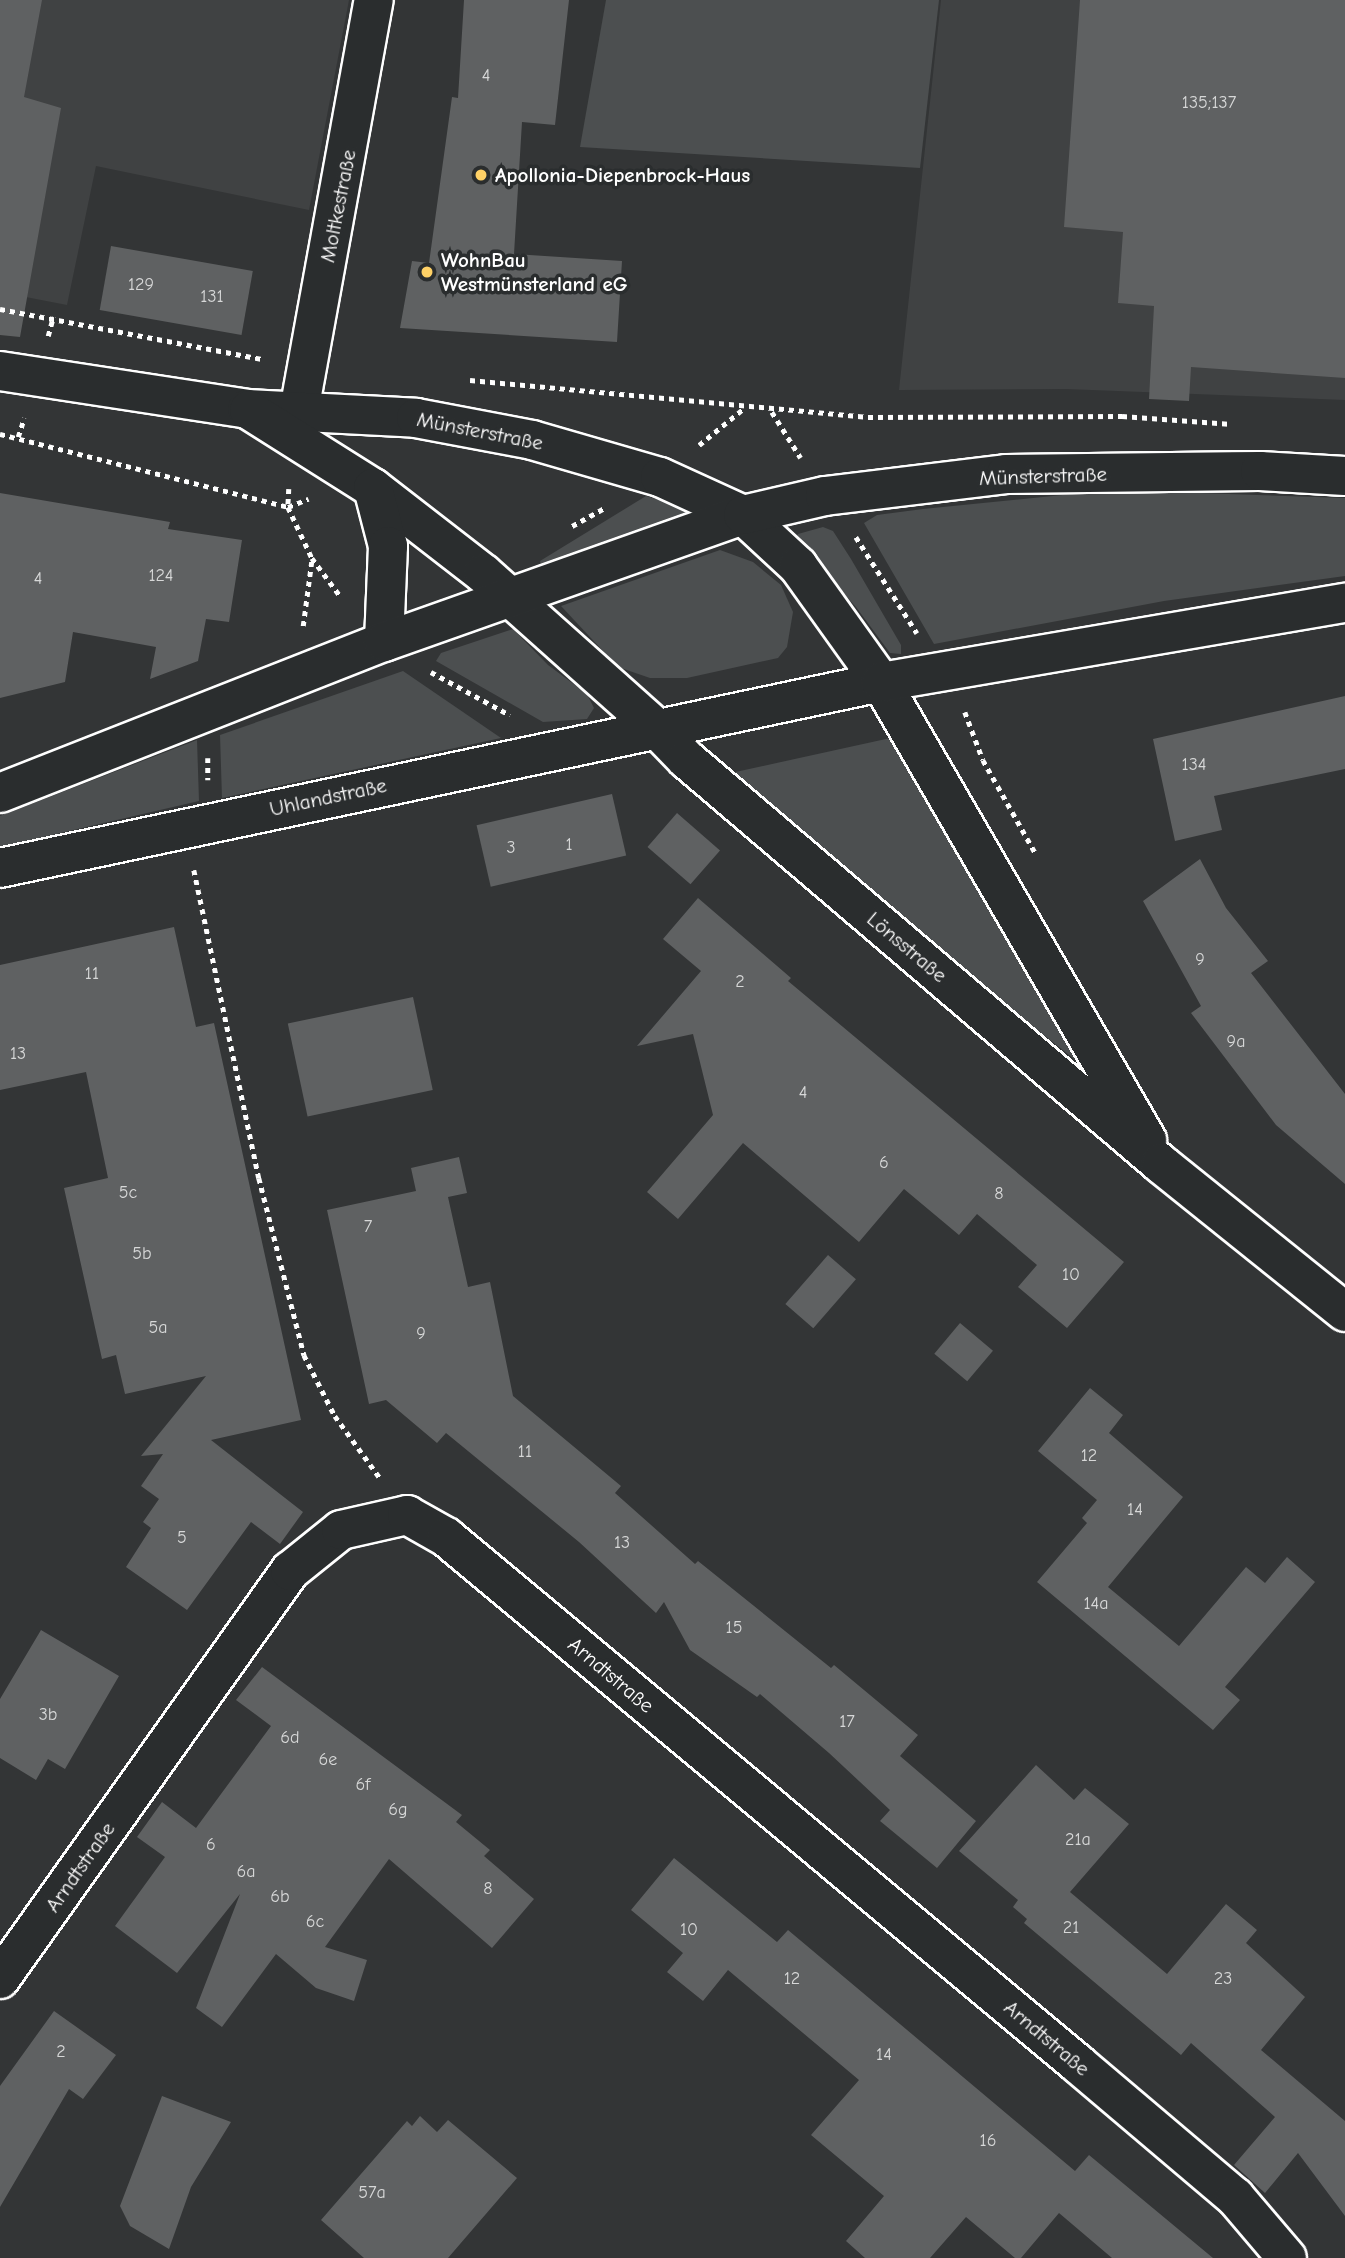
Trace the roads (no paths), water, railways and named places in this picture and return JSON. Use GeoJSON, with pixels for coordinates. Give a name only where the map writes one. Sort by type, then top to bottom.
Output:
{"type":"FeatureCollection","features":[{"type":"Feature","properties":{"kind":"main road","name":"Moltkestraße"},"geometry":{"type":"LineString","coordinates":[[299,411],[374,0]]}},
{"type":"Feature","properties":{"kind":"main road","name":"Münsterstraße"},"geometry":{"type":"LineString","coordinates":[[0,371],[247,409],[416,418],[532,439],[660,477],[743,515],[798,566],[881,682]]}},
{"type":"Feature","properties":{"kind":"main road","name":"Münsterstraße"},"geometry":{"type":"LineString","coordinates":[[247,409],[373,488],[512,597],[656,727]]}},
{"type":"Feature","properties":{"kind":"main road","name":"Münsterstraße"},"geometry":{"type":"LineString","coordinates":[[382,643],[743,515],[825,496],[1006,474],[1259,471],[1345,476]]}},
{"type":"Feature","properties":{"kind":"main road"},"geometry":{"type":"LineString","coordinates":[[0,793],[382,643],[370,608],[387,547],[373,488]]}},
{"type":"Feature","properties":{"kind":"main road"},"geometry":{"type":"LineString","coordinates":[[656,727],[941,671],[1345,603]]}},
{"type":"Feature","properties":{"kind":"main road","name":"Lönsstraße"},"geometry":{"type":"LineString","coordinates":[[881,682],[1161,1164]]}},
{"type":"Feature","properties":{"kind":"main road","name":"Lönsstraße"},"geometry":{"type":"LineString","coordinates":[[656,727],[686,759],[1161,1164],[1345,1312]]}},
{"type":"Feature","properties":{"kind":"main road","name":"Uhlandstraße"},"geometry":{"type":"LineString","coordinates":[[0,868],[656,727]]}},
{"type":"Feature","properties":{"kind":"main road","name":"Arndtstraße"},"geometry":{"type":"LineString","coordinates":[[0,1979],[290,1571],[341,1530],[407,1515],[446,1537],[1235,2197],[1287,2258]]}},
{"type":"Feature","properties":{"kind":"place","name":"Apollonia-Diepenbrock-Haus"},"geometry":{"type":"Point","coordinates":[481,175]}},
{"type":"Feature","properties":{"kind":"place","name":"WohnBau Westmünsterland eG"},"geometry":{"type":"Point","coordinates":[427,272]}}]}
